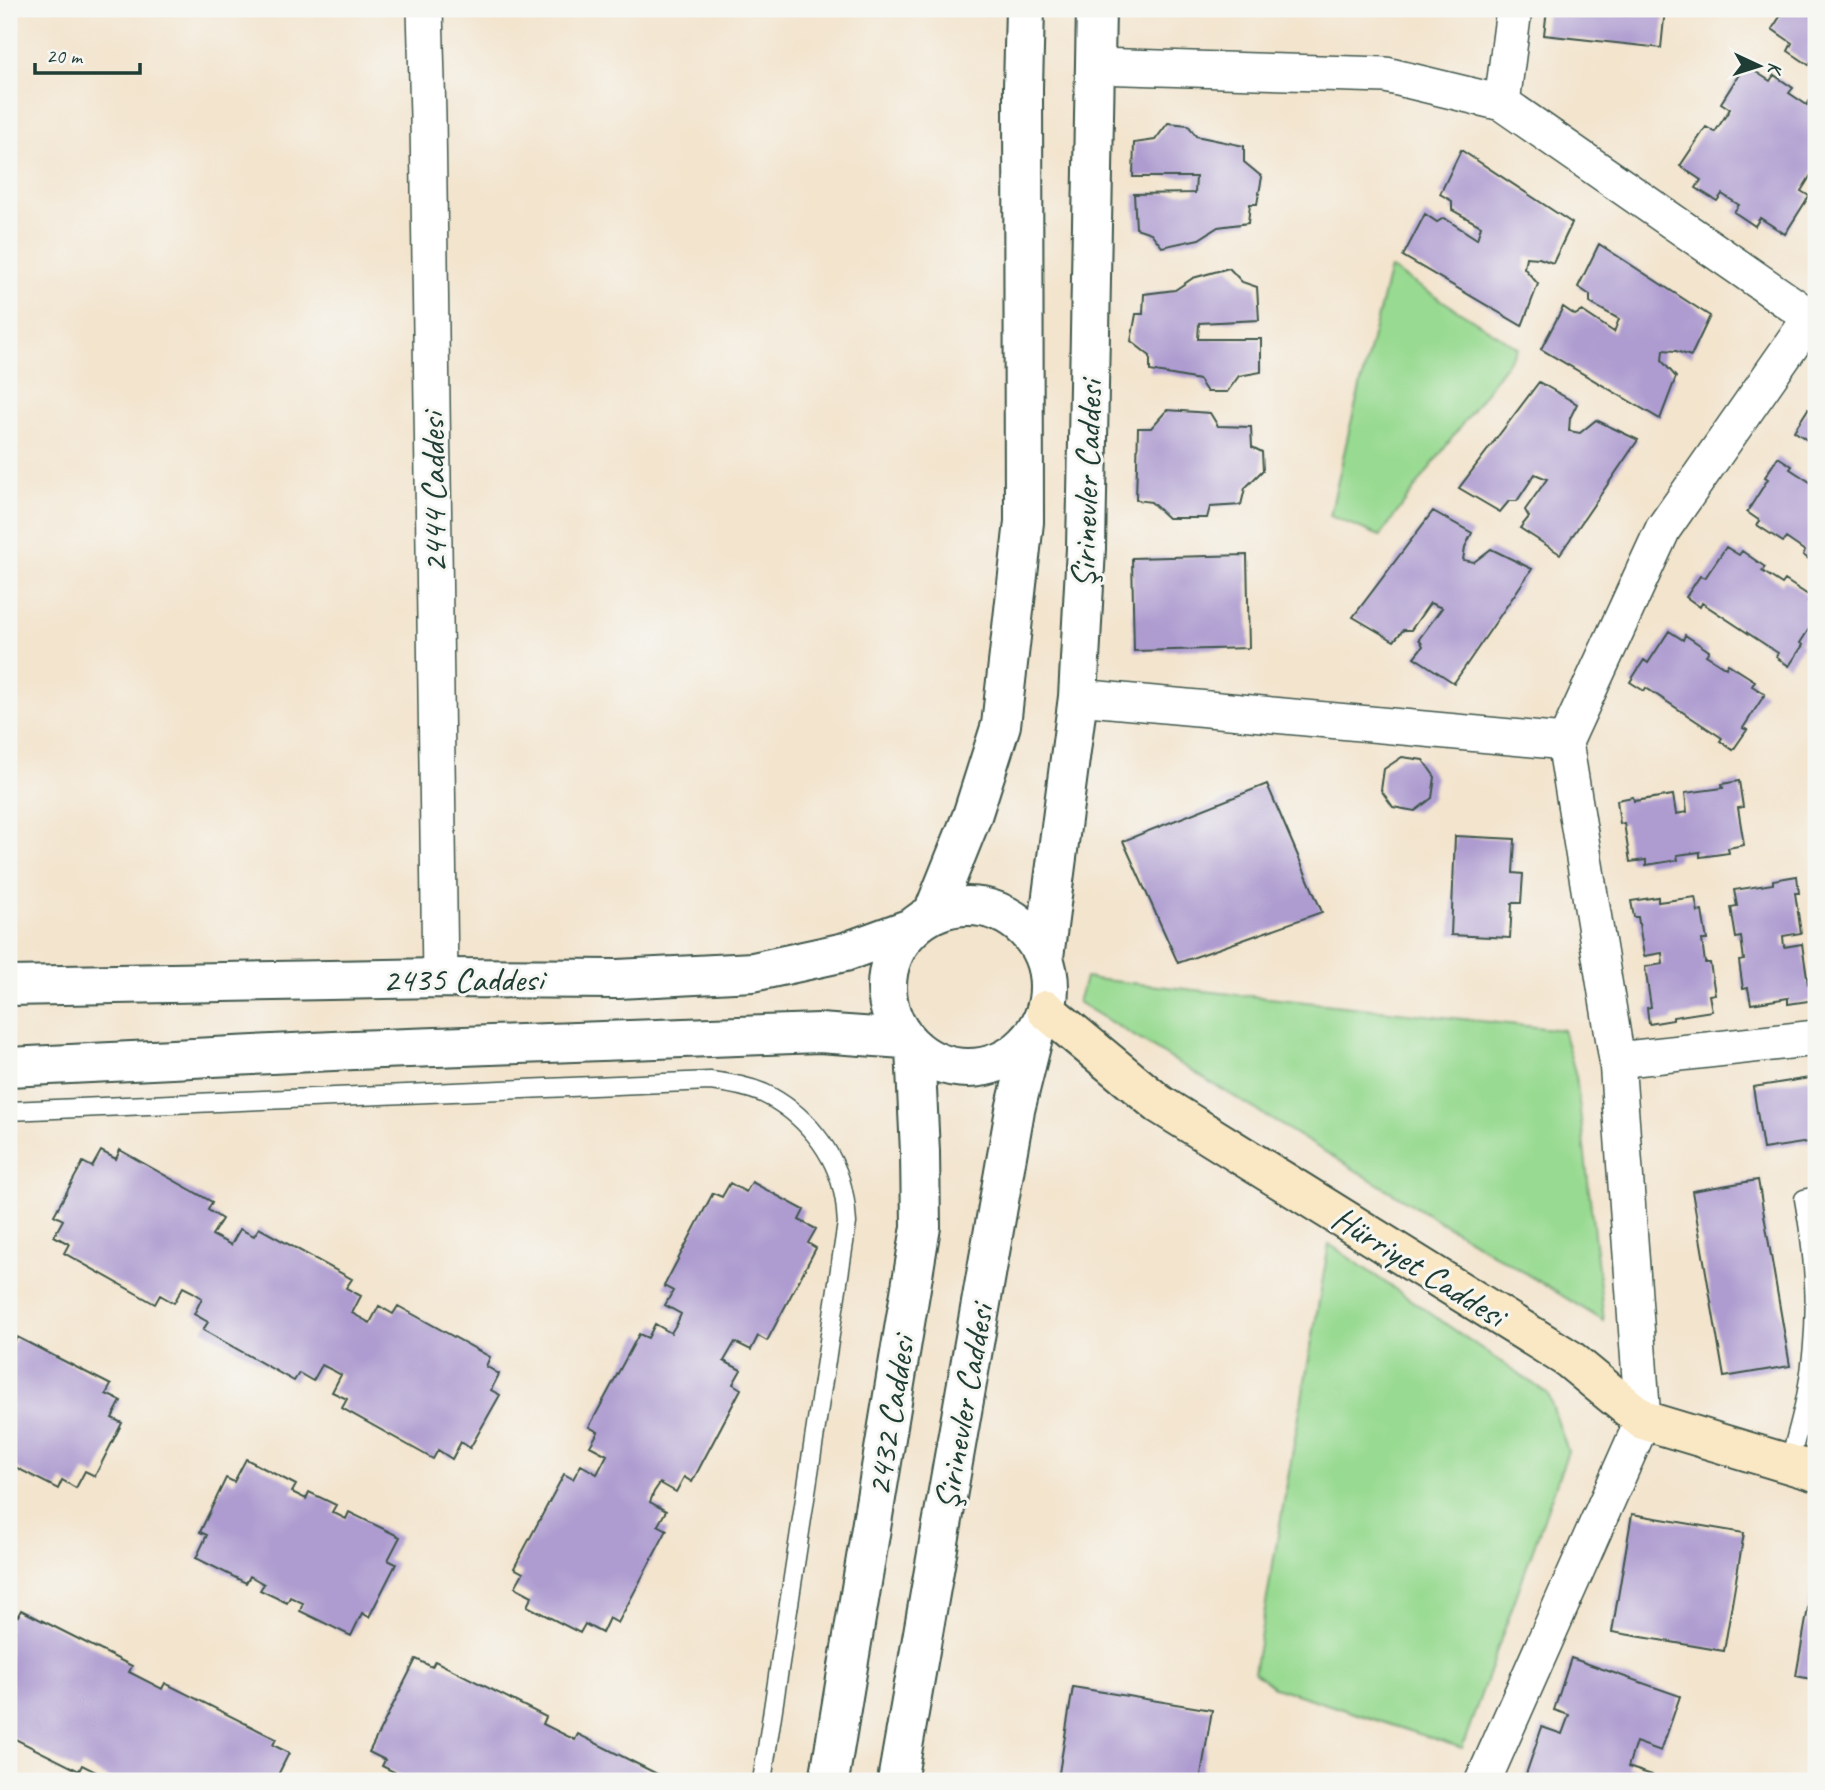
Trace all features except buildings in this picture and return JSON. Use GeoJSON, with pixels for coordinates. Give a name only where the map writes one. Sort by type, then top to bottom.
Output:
{"type":"FeatureCollection","features":[{"type":"Feature","properties":{"kind":"main road","name":"Hürriyet Caddesi"},"geometry":{"type":"LineString","coordinates":[[1040,1022],[1159,1104],[1569,1359],[1643,1420],[1802,1468]]}},
{"type":"Feature","properties":{"kind":"street","name":"2444 Caddesi"},"geometry":{"type":"LineString","coordinates":[[425,9],[440,978]]}},
{"type":"Feature","properties":{"kind":"street","name":"Şirinevler Caddesi"},"geometry":{"type":"LineString","coordinates":[[909,1044],[898,1028],[888,1003],[887,976],[895,950],[922,921],[972,816],[1001,725],[1024,522],[1025,9]]}},
{"type":"Feature","properties":{"kind":"street","name":"Şirinevler Caddesi"},"geometry":{"type":"LineString","coordinates":[[897,1781],[1015,1110],[1049,984],[1044,957],[1078,697],[1086,548],[1096,9]]}},
{"type":"Feature","properties":{"kind":"street"},"geometry":{"type":"LineString","coordinates":[[1502,103],[1514,9]]}},
{"type":"Feature","properties":{"kind":"street"},"geometry":{"type":"LineString","coordinates":[[1095,66],[1386,75],[1502,103],[1814,316],[1663,529],[1564,742],[1616,1060],[1643,1420],[1483,1781]]}},
{"type":"Feature","properties":{"kind":"street"},"geometry":{"type":"LineString","coordinates":[[1078,697],[1564,742]]}},
{"type":"Feature","properties":{"kind":"street","name":"Şirinevler Caddesi"},"geometry":{"type":"LineString","coordinates":[[922,921],[958,905],[985,907],[1010,917],[1030,934],[1044,957]]}},
{"type":"Feature","properties":{"kind":"street","name":"2435 Caddesi"},"geometry":{"type":"LineString","coordinates":[[9,986],[440,978],[618,979],[753,972],[845,952],[922,921]]}},
{"type":"Feature","properties":{"kind":"street"},"geometry":{"type":"LineString","coordinates":[[909,1044],[938,1063],[964,1068],[991,1065],[1015,1053],[1040,1022]]}},
{"type":"Feature","properties":{"kind":"street","name":"2435 Caddesi"},"geometry":{"type":"LineString","coordinates":[[9,1067],[354,1050],[820,1033],[909,1044]]}},
{"type":"Feature","properties":{"kind":"street"},"geometry":{"type":"LineString","coordinates":[[1616,1060],[1816,1038]]}},
{"type":"Feature","properties":{"kind":"street","name":"2432 Caddesi"},"geometry":{"type":"LineString","coordinates":[[829,1781],[921,1227],[920,1152],[909,1044]]}},
{"type":"Feature","properties":{"kind":"lane"},"geometry":{"type":"LineString","coordinates":[[9,1111],[710,1081],[736,1084],[762,1093],[785,1105],[806,1123],[823,1144],[836,1169],[844,1195],[847,1223],[762,1781]]}},
{"type":"Feature","properties":{"kind":"lane"},"geometry":{"type":"LineString","coordinates":[[1802,1468],[1816,1301],[1815,1267],[1804,1199],[1816,1196]]}},
{"type":"Feature","properties":{"kind":"green space"},"geometry":{"type":"Polygon","coordinates":[[[1390,268],[1518,348],[1380,536],[1330,516],[1390,268]]]}},
{"type":"Feature","properties":{"kind":"green space"},"geometry":{"type":"Polygon","coordinates":[[[1085,978],[1563,1030],[1576,1076],[1604,1321],[1078,1002],[1085,978]]]}},
{"type":"Feature","properties":{"kind":"green space"},"geometry":{"type":"Polygon","coordinates":[[[1329,1244],[1548,1394],[1568,1451],[1462,1748],[1274,1687],[1254,1672],[1329,1244]]]}}]}
